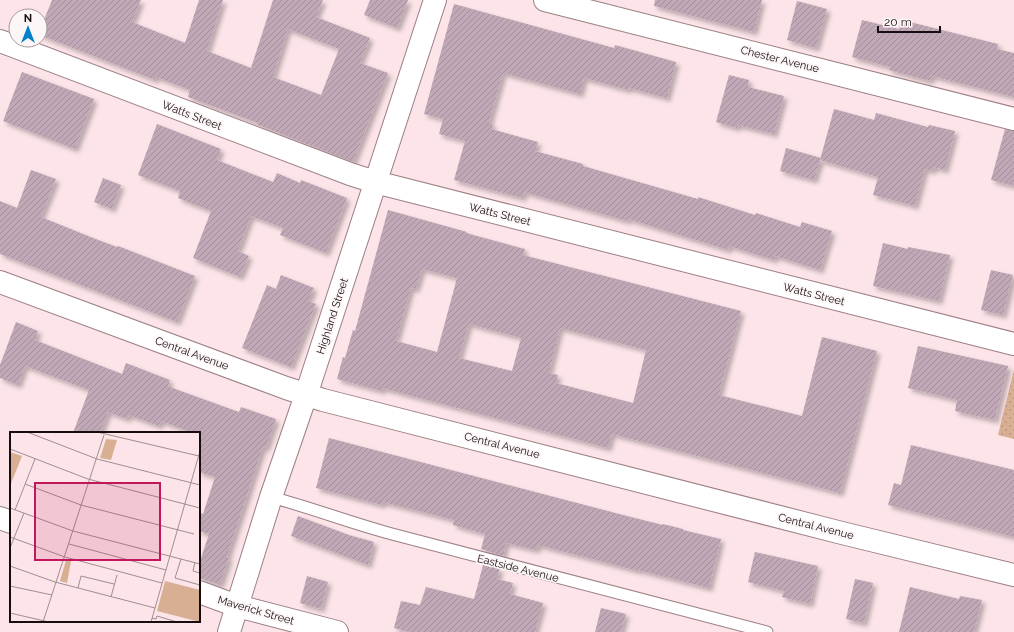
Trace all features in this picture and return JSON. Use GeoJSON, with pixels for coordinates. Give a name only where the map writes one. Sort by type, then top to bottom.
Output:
{"type":"FeatureCollection","features":[{"type":"Feature","properties":{"kind":"street","name":"Highland Street"},"geometry":{"type":"LineString","coordinates":[[229,632],[271,497],[306,395],[435,0]]}},
{"type":"Feature","properties":{"kind":"street","name":"Chester Avenue"},"geometry":{"type":"LineString","coordinates":[[545,0],[1014,119]]}},
{"type":"Feature","properties":{"kind":"street","name":"Watts Street"},"geometry":{"type":"LineString","coordinates":[[0,41],[350,174],[375,182],[1014,344]]}},
{"type":"Feature","properties":{"kind":"street","name":"Central Avenue"},"geometry":{"type":"LineString","coordinates":[[0,282],[306,395],[842,533],[1014,575]]}},
{"type":"Feature","properties":{"kind":"street"},"geometry":{"type":"LineString","coordinates":[[0,518],[10,522]]}},
{"type":"Feature","properties":{"kind":"street","name":"Maverick Street"},"geometry":{"type":"LineString","coordinates":[[200,592],[237,606],[338,632]]}},
{"type":"Feature","properties":{"kind":"lane","name":"Eastside Avenue"},"geometry":{"type":"LineString","coordinates":[[271,497],[308,507],[392,534],[767,632]]}},
{"type":"Feature","properties":{"kind":"shaded area"},"geometry":{"type":"Polygon","coordinates":[[[1014,370],[1014,439],[998,435],[1014,370]]]}},
{"type":"Feature","properties":{"kind":"building"},"geometry":{"type":"Polygon","coordinates":[[[52,0],[141,0],[132,22],[185,43],[199,0],[223,0],[207,51],[251,68],[273,0],[323,0],[316,17],[370,38],[360,63],[388,73],[353,162],[258,125],[258,123],[188,97],[190,90],[156,77],[155,80],[48,38],[48,10],[52,0]],[[288,29],[273,77],[321,95],[339,49],[288,29]]]}},
{"type":"Feature","properties":{"kind":"building"},"geometry":{"type":"Polygon","coordinates":[[[370,0],[408,0],[397,28],[364,15],[370,0]]]}},
{"type":"Feature","properties":{"kind":"building"},"geometry":{"type":"Polygon","coordinates":[[[655,0],[762,0],[754,32],[654,6],[655,0]]]}},
{"type":"Feature","properties":{"kind":"building"},"geometry":{"type":"Polygon","coordinates":[[[797,1],[827,9],[816,48],[787,40],[797,1]]]}},
{"type":"Feature","properties":{"kind":"building"},"geometry":{"type":"Polygon","coordinates":[[[454,4],[614,48],[615,45],[676,62],[667,98],[629,88],[628,90],[584,78],[580,94],[503,73],[489,123],[493,124],[491,129],[538,142],[535,151],[583,164],[583,166],[698,199],[698,197],[755,215],[756,213],[800,227],[802,222],[832,231],[820,270],[775,256],[774,260],[729,246],[728,250],[628,219],[627,221],[524,192],[523,198],[454,180],[465,141],[439,134],[443,119],[424,114],[454,4]]]}},
{"type":"Feature","properties":{"kind":"building"},"geometry":{"type":"Polygon","coordinates":[[[862,20],[899,29],[902,20],[998,44],[997,49],[1014,53],[1014,97],[932,76],[930,81],[889,70],[890,67],[852,57],[862,20]]]}},
{"type":"Feature","properties":{"kind":"building"},"geometry":{"type":"Polygon","coordinates":[[[22,72],[94,99],[75,149],[3,121],[22,72]]]}},
{"type":"Feature","properties":{"kind":"building"},"geometry":{"type":"Polygon","coordinates":[[[729,75],[749,80],[748,87],[784,96],[774,134],[738,125],[737,128],[716,122],[729,75]]]}},
{"type":"Feature","properties":{"kind":"building"},"geometry":{"type":"Polygon","coordinates":[[[834,109],[874,120],[876,113],[928,127],[929,125],[955,131],[945,170],[934,167],[933,171],[925,169],[915,206],[873,195],[878,177],[820,160],[834,109]]]}},
{"type":"Feature","properties":{"kind":"building"},"geometry":{"type":"Polygon","coordinates":[[[157,124],[221,149],[217,160],[273,182],[277,173],[300,183],[301,180],[347,198],[326,253],[280,235],[283,228],[251,216],[238,251],[249,256],[240,277],[193,258],[211,211],[178,198],[180,191],[138,175],[157,124]]]}},
{"type":"Feature","properties":{"kind":"building"},"geometry":{"type":"Polygon","coordinates":[[[1005,129],[1014,131],[1014,186],[991,180],[1005,129]]]}},
{"type":"Feature","properties":{"kind":"building"},"geometry":{"type":"Polygon","coordinates":[[[786,148],[821,158],[814,180],[780,171],[786,148]]]}},
{"type":"Feature","properties":{"kind":"building"},"geometry":{"type":"Polygon","coordinates":[[[31,170],[56,179],[41,217],[195,276],[177,322],[0,254],[0,201],[17,208],[31,170]]]}},
{"type":"Feature","properties":{"kind":"building"},"geometry":{"type":"Polygon","coordinates":[[[103,178],[121,185],[112,209],[94,202],[103,178]]]}},
{"type":"Feature","properties":{"kind":"building"},"geometry":{"type":"Polygon","coordinates":[[[388,210],[525,249],[523,255],[741,311],[719,395],[802,416],[822,337],[877,351],[840,493],[612,434],[608,448],[382,388],[382,391],[337,379],[353,330],[355,331],[388,210]],[[422,269],[416,289],[411,288],[396,341],[437,352],[457,278],[422,269]],[[469,324],[459,358],[512,371],[521,338],[469,324]],[[560,328],[549,373],[558,375],[556,383],[633,403],[646,350],[560,328]]]}},
{"type":"Feature","properties":{"kind":"building"},"geometry":{"type":"Polygon","coordinates":[[[883,243],[908,249],[908,247],[950,255],[939,301],[873,286],[883,243]]]}},
{"type":"Feature","properties":{"kind":"building"},"geometry":{"type":"Polygon","coordinates":[[[991,270],[1013,275],[1003,315],[981,310],[991,270]]]}},
{"type":"Feature","properties":{"kind":"building"},"geometry":{"type":"Polygon","coordinates":[[[281,275],[314,288],[308,301],[316,304],[291,367],[242,348],[267,285],[276,289],[281,275]]]}},
{"type":"Feature","properties":{"kind":"building"},"geometry":{"type":"Polygon","coordinates":[[[16,322],[38,331],[35,340],[122,374],[126,363],[170,380],[168,386],[178,390],[239,412],[241,407],[276,419],[266,448],[263,447],[227,557],[229,558],[220,585],[200,578],[200,561],[209,534],[200,531],[200,512],[203,514],[215,477],[200,472],[200,432],[190,432],[161,421],[159,426],[129,415],[127,419],[108,412],[100,432],[73,432],[89,390],[25,366],[18,385],[0,378],[0,365],[16,322]]]}},
{"type":"Feature","properties":{"kind":"building"},"geometry":{"type":"Polygon","coordinates":[[[918,346],[1008,366],[995,420],[955,411],[957,400],[908,388],[918,346]]]}},
{"type":"Feature","properties":{"kind":"building"},"geometry":{"type":"Polygon","coordinates":[[[329,438],[721,539],[709,588],[538,545],[536,550],[506,543],[503,556],[481,549],[485,534],[453,525],[454,520],[383,502],[382,505],[316,488],[329,438]]]}},
{"type":"Feature","properties":{"kind":"building"},"geometry":{"type":"Polygon","coordinates":[[[911,445],[1014,470],[1014,537],[888,505],[894,483],[901,485],[911,445]]]}},
{"type":"Feature","properties":{"kind":"building"},"geometry":{"type":"Polygon","coordinates":[[[298,516],[349,535],[374,542],[368,565],[291,536],[298,516]]]}},
{"type":"Feature","properties":{"kind":"building"},"geometry":{"type":"Polygon","coordinates":[[[755,552],[818,566],[810,604],[782,597],[784,591],[748,582],[755,552]]]}},
{"type":"Feature","properties":{"kind":"building"},"geometry":{"type":"Polygon","coordinates":[[[483,565],[500,569],[497,579],[513,583],[510,594],[543,603],[535,632],[409,632],[394,628],[401,601],[420,605],[426,587],[474,599],[483,565]]]}},
{"type":"Feature","properties":{"kind":"building"},"geometry":{"type":"Polygon","coordinates":[[[307,576],[328,582],[321,609],[300,603],[307,576]]]}},
{"type":"Feature","properties":{"kind":"building"},"geometry":{"type":"Polygon","coordinates":[[[855,579],[873,583],[864,623],[846,619],[855,579]]]}},
{"type":"Feature","properties":{"kind":"building"},"geometry":{"type":"Polygon","coordinates":[[[910,587],[959,599],[960,596],[982,600],[974,632],[899,632],[910,587]]]}},
{"type":"Feature","properties":{"kind":"building"},"geometry":{"type":"Polygon","coordinates":[[[601,608],[626,614],[621,632],[595,632],[601,608]]]}}]}
